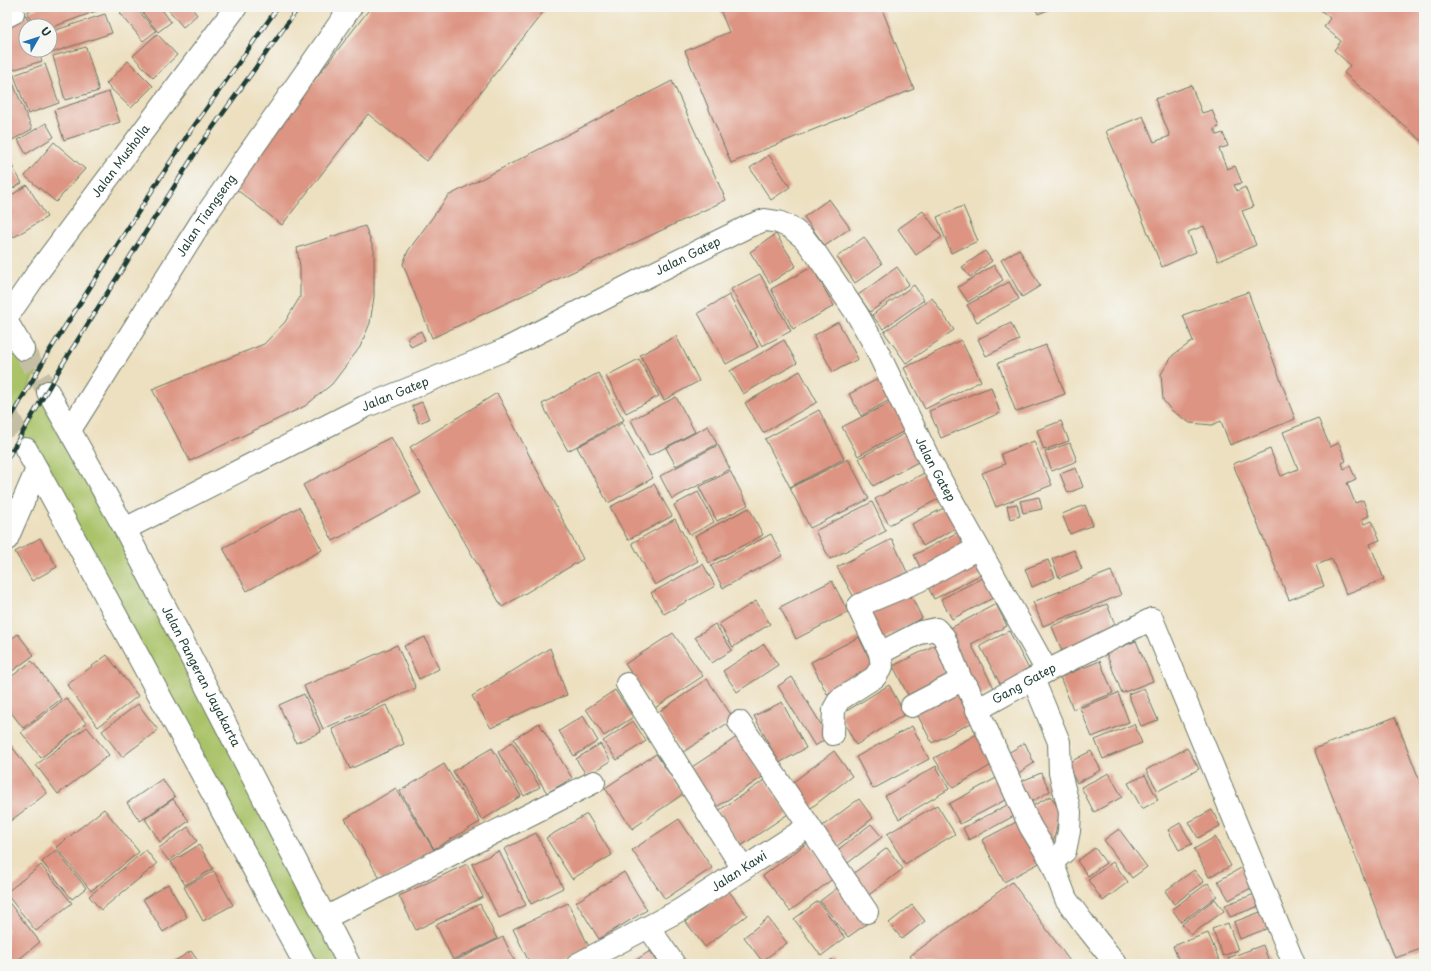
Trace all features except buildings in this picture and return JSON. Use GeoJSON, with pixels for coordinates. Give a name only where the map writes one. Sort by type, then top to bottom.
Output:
{"type":"FeatureCollection","features":[{"type":"Feature","properties":{"kind":"street","name":"Jalan Musholla"},"geometry":{"type":"LineString","coordinates":[[7,317],[38,272],[236,7]]}},
{"type":"Feature","properties":{"kind":"street","name":"Jalan Tiangseng"},"geometry":{"type":"LineString","coordinates":[[70,430],[201,222],[351,7]]}},
{"type":"Feature","properties":{"kind":"street","name":"Jalan Gatep"},"geometry":{"type":"LineString","coordinates":[[125,529],[364,407],[504,350],[646,276],[750,226],[766,220],[778,222],[790,227],[804,238],[857,314],[873,342],[929,459],[978,548],[1040,675],[1058,742],[1060,773],[1070,812],[1069,831],[1064,851],[1052,862]]}},
{"type":"Feature","properties":{"kind":"street"},"geometry":{"type":"LineString","coordinates":[[7,322],[23,349]]}},
{"type":"Feature","properties":{"kind":"street","name":"Jalan Pangeran Jayakarta"},"geometry":{"type":"LineString","coordinates":[[48,392],[125,529],[349,964]]}},
{"type":"Feature","properties":{"kind":"street"},"geometry":{"type":"LineString","coordinates":[[26,449],[305,964]]}},
{"type":"Feature","properties":{"kind":"street"},"geometry":{"type":"LineString","coordinates":[[7,539],[37,469]]}},
{"type":"Feature","properties":{"kind":"street"},"geometry":{"type":"LineString","coordinates":[[833,734],[834,709],[839,700],[875,677],[882,666],[880,653],[858,607],[918,581],[978,548]]}},
{"type":"Feature","properties":{"kind":"street","name":"Gang Gatep"},"geometry":{"type":"LineString","coordinates":[[977,710],[1040,675],[1152,619],[1294,964]]}},
{"type":"Feature","properties":{"kind":"street"},"geometry":{"type":"LineString","coordinates":[[880,653],[920,632],[936,629],[944,637],[962,682],[967,686],[1030,826],[1052,862],[1066,899],[1116,964]]}},
{"type":"Feature","properties":{"kind":"street"},"geometry":{"type":"LineString","coordinates":[[912,706],[956,683],[962,682]]}},
{"type":"Feature","properties":{"kind":"street"},"geometry":{"type":"LineString","coordinates":[[627,684],[744,869]]}},
{"type":"Feature","properties":{"kind":"street"},"geometry":{"type":"LineString","coordinates":[[739,722],[867,912]]}},
{"type":"Feature","properties":{"kind":"street"},"geometry":{"type":"LineString","coordinates":[[326,918],[594,782]]}},
{"type":"Feature","properties":{"kind":"street","name":"Jalan Kawi"},"geometry":{"type":"LineString","coordinates":[[578,964],[649,928],[680,910],[809,826]]}},
{"type":"Feature","properties":{"kind":"street"},"geometry":{"type":"LineString","coordinates":[[649,928],[674,964]]}},
{"type":"Feature","properties":{"kind":"green space"},"geometry":{"type":"Polygon","coordinates":[[[7,321],[37,373],[10,420],[7,414],[7,321]]]}},
{"type":"Feature","properties":{"kind":"green space"},"geometry":{"type":"Polygon","coordinates":[[[48,392],[350,964],[304,964],[20,438],[48,392]]]}},
{"type":"Feature","properties":{"kind":"tunnel"},"geometry":{"type":"LineString","coordinates":[[23,349],[48,392]]}},
{"type":"Feature","properties":{"kind":"tunnel"},"geometry":{"type":"LineString","coordinates":[[7,414],[26,449]]}},
{"type":"Feature","properties":{"kind":"railway"},"geometry":{"type":"LineString","coordinates":[[7,424],[50,350],[187,136],[278,7]]}},
{"type":"Feature","properties":{"kind":"railway"},"geometry":{"type":"LineString","coordinates":[[7,459],[62,365],[201,144],[299,7]]}}]}
